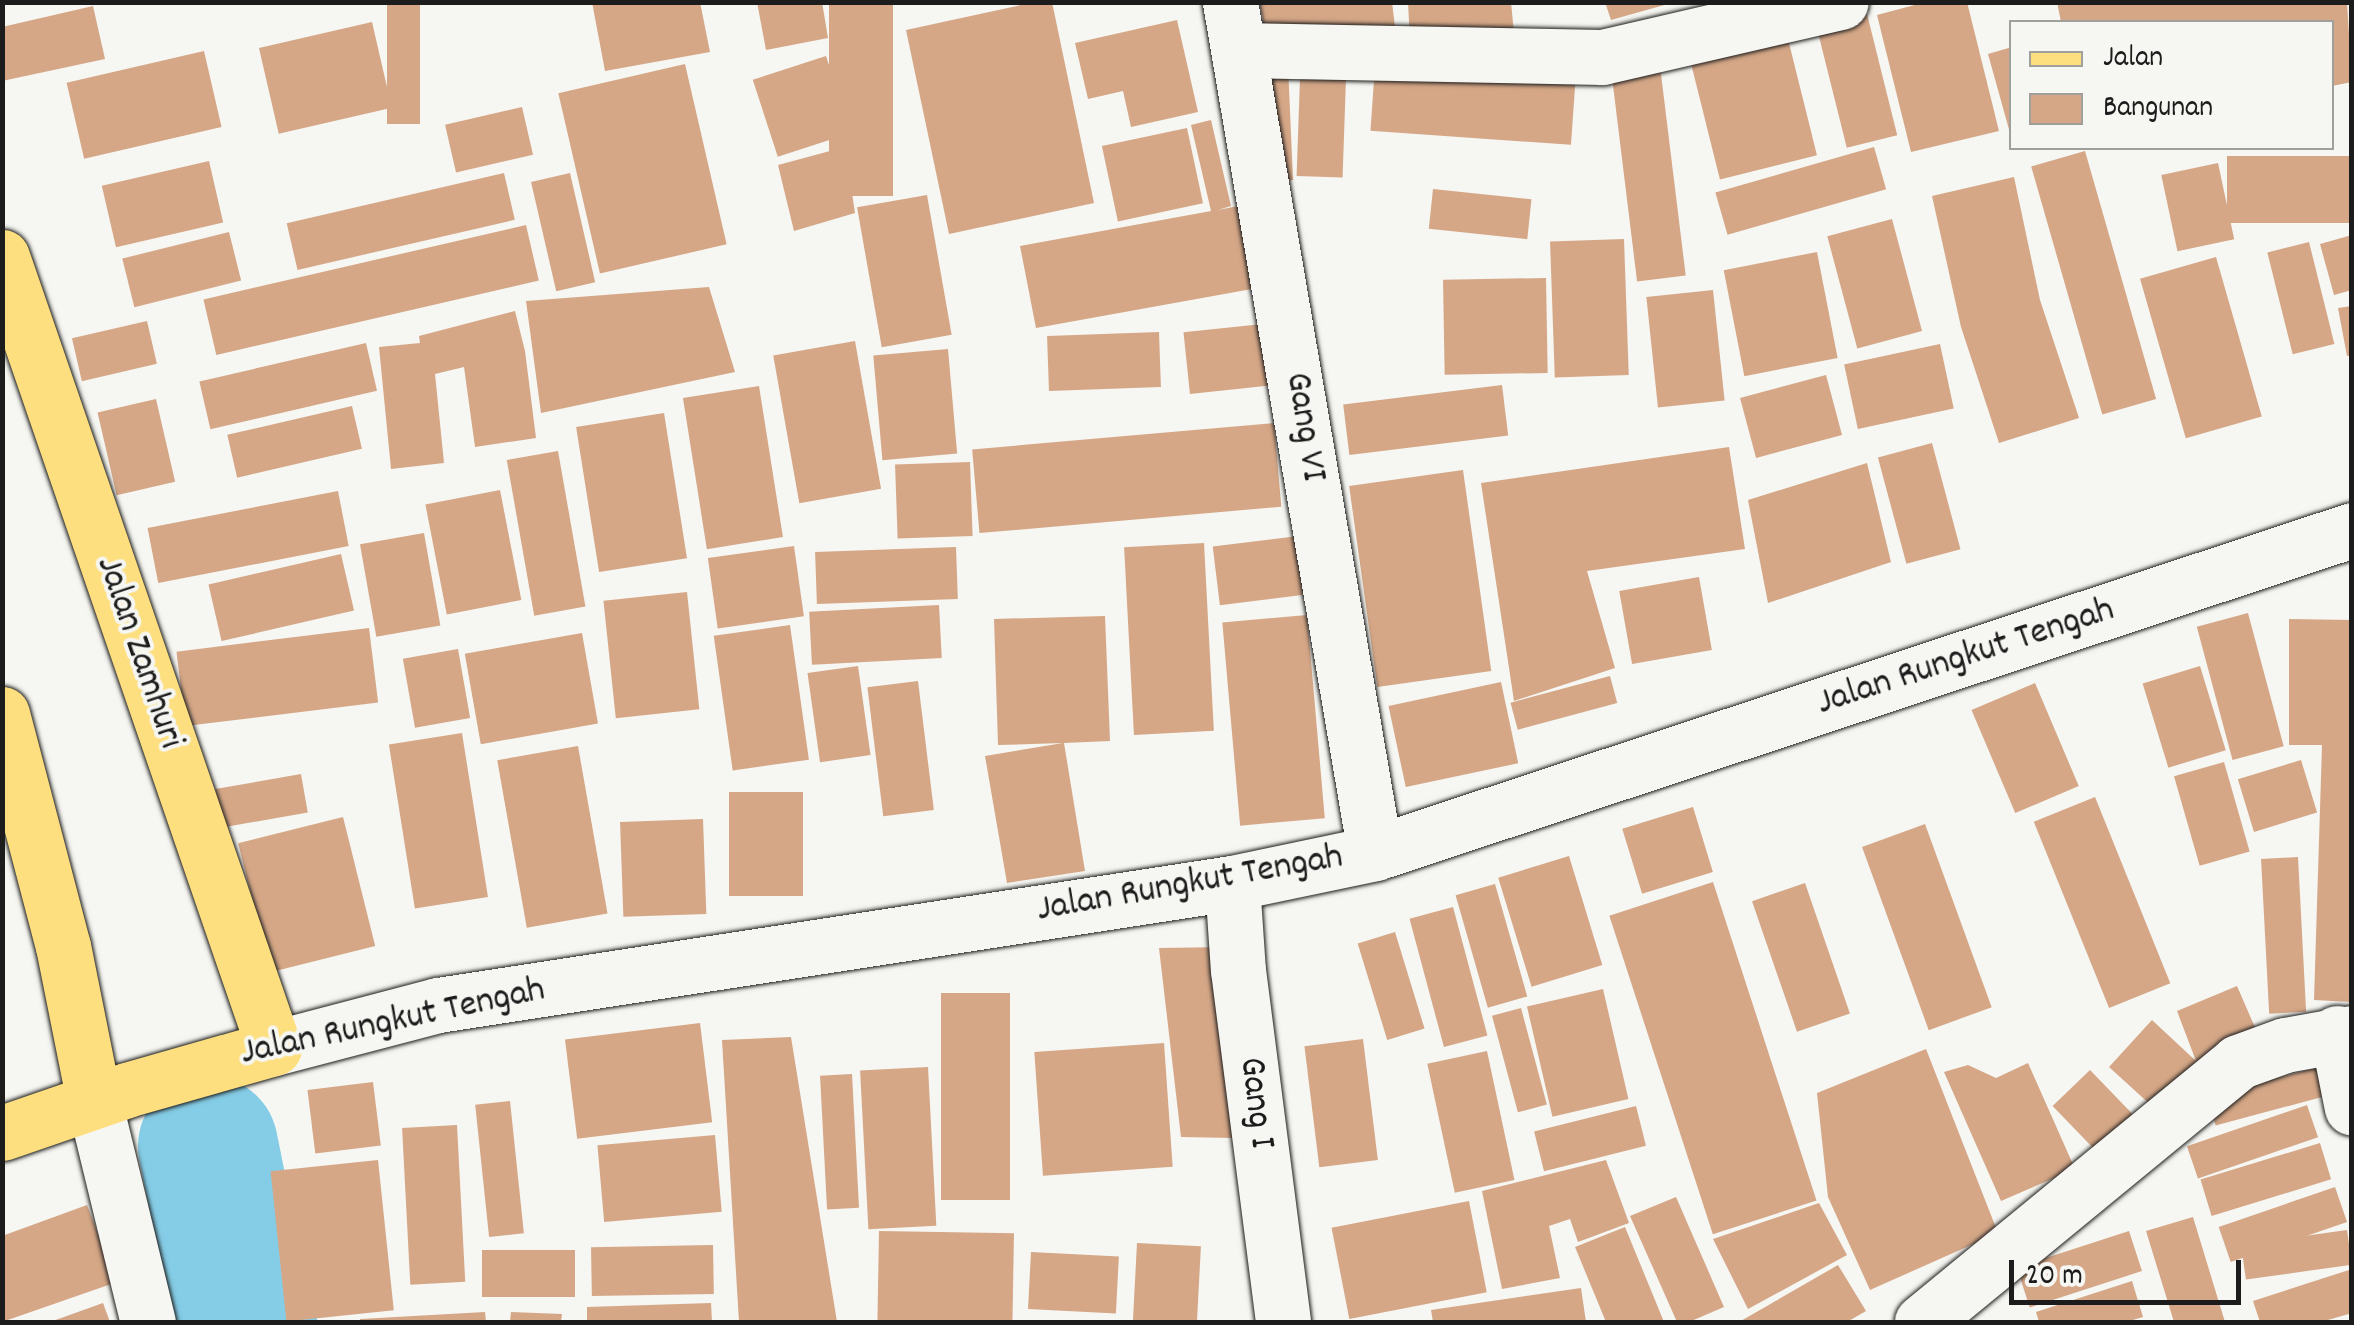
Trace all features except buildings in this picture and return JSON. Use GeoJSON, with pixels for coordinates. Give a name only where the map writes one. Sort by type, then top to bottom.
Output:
{"type":"FeatureCollection","features":[{"type":"Feature","properties":{"kind":"main road","name":"Jalan Zamhuri"},"geometry":{"type":"LineString","coordinates":[[2,257],[274,1048]]}},
{"type":"Feature","properties":{"kind":"main road"},"geometry":{"type":"LineString","coordinates":[[2,714],[63,946],[94,1101]]}},
{"type":"Feature","properties":{"kind":"main road","name":"Jalan Rungkut Tengah"},"geometry":{"type":"LineString","coordinates":[[2,1133],[94,1101],[274,1048]]}},
{"type":"Feature","properties":{"kind":"street"},"geometry":{"type":"LineString","coordinates":[[1236,26],[1602,56],[1841,2]]}},
{"type":"Feature","properties":{"kind":"street","name":"Gang VI"},"geometry":{"type":"LineString","coordinates":[[1236,26],[1375,852]]}},
{"type":"Feature","properties":{"kind":"street","name":"Jalan Rungkut Tengah"},"geometry":{"type":"LineString","coordinates":[[274,1048],[438,1005],[1232,883],[1375,852],[2352,530]]}},
{"type":"Feature","properties":{"kind":"street","name":"Gang I"},"geometry":{"type":"LineString","coordinates":[[1232,883],[1283,1322]]}},
{"type":"Feature","properties":{"kind":"street"},"geometry":{"type":"LineString","coordinates":[[1922,1322],[1980,1303],[2238,1062],[2344,1033],[2352,1108]]}},
{"type":"Feature","properties":{"kind":"street"},"geometry":{"type":"LineString","coordinates":[[94,1101],[148,1322]]}},
{"type":"Feature","properties":{"kind":"waterway"},"geometry":{"type":"LineString","coordinates":[[208,1146],[238,1296],[247,1322]]}}]}
